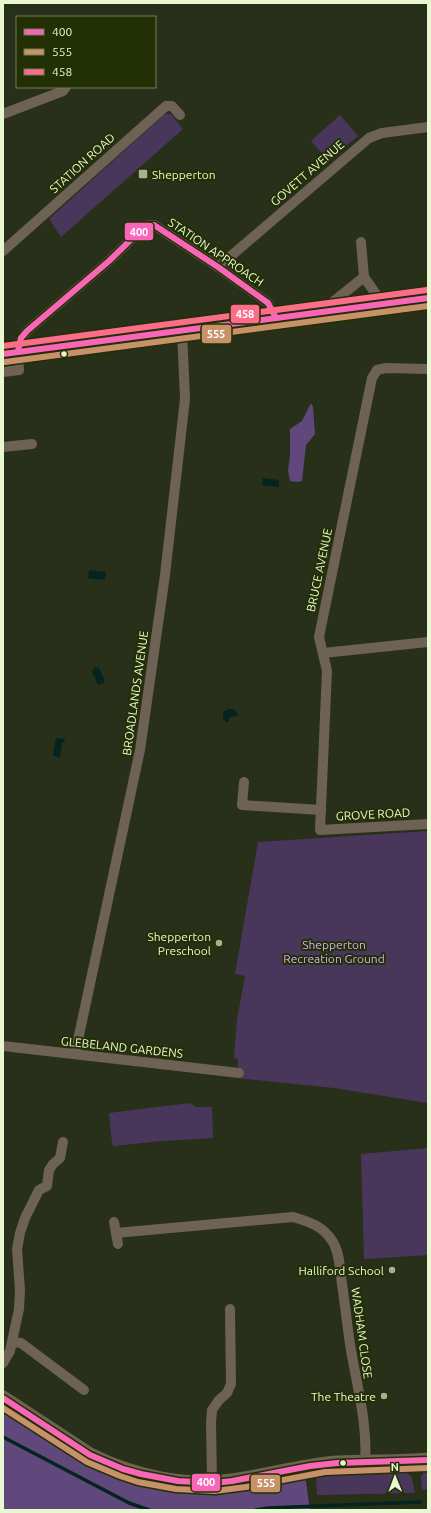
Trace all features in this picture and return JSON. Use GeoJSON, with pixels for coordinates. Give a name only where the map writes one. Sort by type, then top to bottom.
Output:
{"type":"FeatureCollection","features":[{"type":"Feature","properties":{"kind":"main road"},"geometry":{"type":"LineString","coordinates":[[8,352],[428,298]]}},
{"type":"Feature","properties":{"kind":"main road"},"geometry":{"type":"LineString","coordinates":[[3,1398],[90,1455],[120,1469],[179,1481],[212,1483],[231,1482],[336,1463],[428,1460]]}},
{"type":"Feature","properties":{"kind":"street"},"geometry":{"type":"LineString","coordinates":[[3,114],[63,91],[65,88]]}},
{"type":"Feature","properties":{"kind":"street","name":"STATION ROAD"},"geometry":{"type":"LineString","coordinates":[[3,251],[166,106],[172,106],[180,115]]}},
{"type":"Feature","properties":{"kind":"street","name":"GOVETT AVENUE"},"geometry":{"type":"LineString","coordinates":[[218,268],[372,136],[382,133],[428,127]]}},
{"type":"Feature","properties":{"kind":"street","name":"STATION APPROACH"},"geometry":{"type":"LineString","coordinates":[[8,352],[27,331],[109,261],[145,226],[154,225],[268,303],[276,318]]}},
{"type":"Feature","properties":{"kind":"street"},"geometry":{"type":"LineString","coordinates":[[361,242],[364,277],[383,304]]}},
{"type":"Feature","properties":{"kind":"street"},"geometry":{"type":"LineString","coordinates":[[331,311],[333,302],[364,277]]}},
{"type":"Feature","properties":{"kind":"street","name":"BROADLANDS AVENUE"},"geometry":{"type":"LineString","coordinates":[[75,1054],[140,750],[164,575],[185,399],[182,330]]}},
{"type":"Feature","properties":{"kind":"street"},"geometry":{"type":"LineString","coordinates":[[3,372],[19,370],[8,352]]}},
{"type":"Feature","properties":{"kind":"street","name":"BRUCE AVENUE"},"geometry":{"type":"LineString","coordinates":[[320,830],[327,671],[319,637],[372,378],[377,370],[386,368],[428,369]]}},
{"type":"Feature","properties":{"kind":"street"},"geometry":{"type":"LineString","coordinates":[[3,447],[32,444]]}},
{"type":"Feature","properties":{"kind":"street"},"geometry":{"type":"LineString","coordinates":[[323,653],[428,642]]}},
{"type":"Feature","properties":{"kind":"street"},"geometry":{"type":"LineString","coordinates":[[244,782],[242,805],[321,810]]}},
{"type":"Feature","properties":{"kind":"street","name":"GROVE ROAD"},"geometry":{"type":"LineString","coordinates":[[320,830],[428,824]]}},
{"type":"Feature","properties":{"kind":"street","name":"GLEBELAND GARDENS"},"geometry":{"type":"LineString","coordinates":[[3,1046],[239,1073]]}},
{"type":"Feature","properties":{"kind":"street"},"geometry":{"type":"LineString","coordinates":[[3,1363],[10,1351],[19,1309],[20,1290],[17,1249],[19,1237],[25,1218],[39,1190],[47,1186],[49,1170],[60,1158],[63,1142]]}},
{"type":"Feature","properties":{"kind":"street","name":"WADHAM CLOSE"},"geometry":{"type":"LineString","coordinates":[[116,1233],[293,1217],[310,1222],[323,1229],[333,1243],[339,1259],[350,1345],[365,1430],[365,1462]]}},
{"type":"Feature","properties":{"kind":"street"},"geometry":{"type":"LineString","coordinates":[[114,1222],[118,1244]]}},
{"type":"Feature","properties":{"kind":"street"},"geometry":{"type":"LineString","coordinates":[[212,1483],[212,1410],[227,1392],[231,1384],[230,1309]]}},
{"type":"Feature","properties":{"kind":"street"},"geometry":{"type":"LineString","coordinates":[[12,1342],[21,1343],[84,1390]]}},
{"type":"Feature","properties":{"kind":"green space"},"geometry":{"type":"Polygon","coordinates":[[[165,114],[171,114],[183,129],[61,237],[49,219],[165,114]]]}},
{"type":"Feature","properties":{"kind":"green space"},"geometry":{"type":"Polygon","coordinates":[[[340,115],[358,136],[328,161],[311,141],[340,115]]]}},
{"type":"Feature","properties":{"kind":"green space","name":"Shepperton Recreation Ground"},"geometry":{"type":"Polygon","coordinates":[[[428,831],[428,1103],[334,1088],[238,1078],[238,1059],[234,1058],[237,1020],[245,976],[235,974],[258,842],[428,831]]]}},
{"type":"Feature","properties":{"kind":"green space"},"geometry":{"type":"Polygon","coordinates":[[[190,1103],[196,1107],[212,1107],[213,1138],[113,1146],[109,1113],[190,1103]]]}},
{"type":"Feature","properties":{"kind":"green space"},"geometry":{"type":"Polygon","coordinates":[[[428,1148],[428,1255],[364,1259],[361,1154],[428,1148]]]}},
{"type":"Feature","properties":{"kind":"green space"},"geometry":{"type":"Polygon","coordinates":[[[426,1469],[428,1469],[428,1489],[422,1490],[421,1477],[426,1469]]]}},
{"type":"Feature","properties":{"kind":"green space"},"geometry":{"type":"Polygon","coordinates":[[[406,1471],[412,1478],[415,1493],[317,1495],[316,1477],[325,1473],[406,1471]]]}},
{"type":"Feature","properties":{"kind":"shaded area"},"geometry":{"type":"Polygon","coordinates":[[[311,403],[313,407],[315,434],[306,445],[302,481],[290,481],[288,471],[290,455],[290,429],[302,421],[311,403]]]}},
{"type":"Feature","properties":{"kind":"shaded area"},"geometry":{"type":"Polygon","coordinates":[[[3,1409],[90,1455],[179,1481],[304,1468],[310,1510],[3,1510],[3,1409]]]}},
{"type":"Feature","properties":{"kind":"water"},"geometry":{"type":"Polygon","coordinates":[[[263,478],[279,480],[279,487],[262,485],[263,478]]]}},
{"type":"Feature","properties":{"kind":"water"},"geometry":{"type":"Polygon","coordinates":[[[89,570],[106,572],[105,580],[88,578],[89,570]]]}},
{"type":"Feature","properties":{"kind":"water"},"geometry":{"type":"Polygon","coordinates":[[[95,667],[99,668],[105,682],[98,685],[92,671],[95,667]]]}},
{"type":"Feature","properties":{"kind":"water"},"geometry":{"type":"Polygon","coordinates":[[[228,709],[234,709],[238,714],[237,716],[230,717],[228,722],[226,722],[223,718],[223,712],[228,709]]]}},
{"type":"Feature","properties":{"kind":"water"},"geometry":{"type":"Polygon","coordinates":[[[56,738],[65,739],[62,743],[60,757],[53,756],[56,738]]]}},
{"type":"Feature","properties":{"kind":"waterway"},"geometry":{"type":"LineString","coordinates":[[3,1437],[129,1503],[149,1510]]}},
{"type":"Feature","properties":{"kind":"waterway"},"geometry":{"type":"LineString","coordinates":[[256,1510],[268,1508],[420,1502]]}},
{"type":"Feature","properties":{"kind":"transit line","name":"400"},"geometry":{"type":"LineString","coordinates":[[18,351],[21,338],[27,331],[109,261],[145,226],[154,225],[218,267],[268,303],[276,318]]}},
{"type":"Feature","properties":{"kind":"transit line","name":"458"},"geometry":{"type":"LineString","coordinates":[[3,346],[427,290]]}},
{"type":"Feature","properties":{"kind":"transit line","name":"400"},"geometry":{"type":"LineString","coordinates":[[3,354],[428,298]]}},
{"type":"Feature","properties":{"kind":"transit line","name":"555"},"geometry":{"type":"LineString","coordinates":[[5,362],[428,306]]}},
{"type":"Feature","properties":{"kind":"transit line","name":"400"},"geometry":{"type":"LineString","coordinates":[[3,1398],[90,1455],[123,1469],[178,1481],[214,1483],[310,1466],[337,1463],[428,1460]]}},
{"type":"Feature","properties":{"kind":"transit line","name":"555"},"geometry":{"type":"LineString","coordinates":[[3,1408],[87,1462],[138,1482],[176,1489],[215,1491],[246,1487],[325,1472],[428,1468]]}},
{"type":"Feature","properties":{"kind":"place","name":"Shepperton"},"geometry":{"type":"Point","coordinates":[143,174]}},
{"type":"Feature","properties":{"kind":"place","name":"Shepperton Preschool"},"geometry":{"type":"Point","coordinates":[219,943]}},
{"type":"Feature","properties":{"kind":"place","name":"Halliford School"},"geometry":{"type":"Point","coordinates":[392,1270]}},
{"type":"Feature","properties":{"kind":"place","name":"The Theatre"},"geometry":{"type":"Point","coordinates":[384,1396]}}]}
